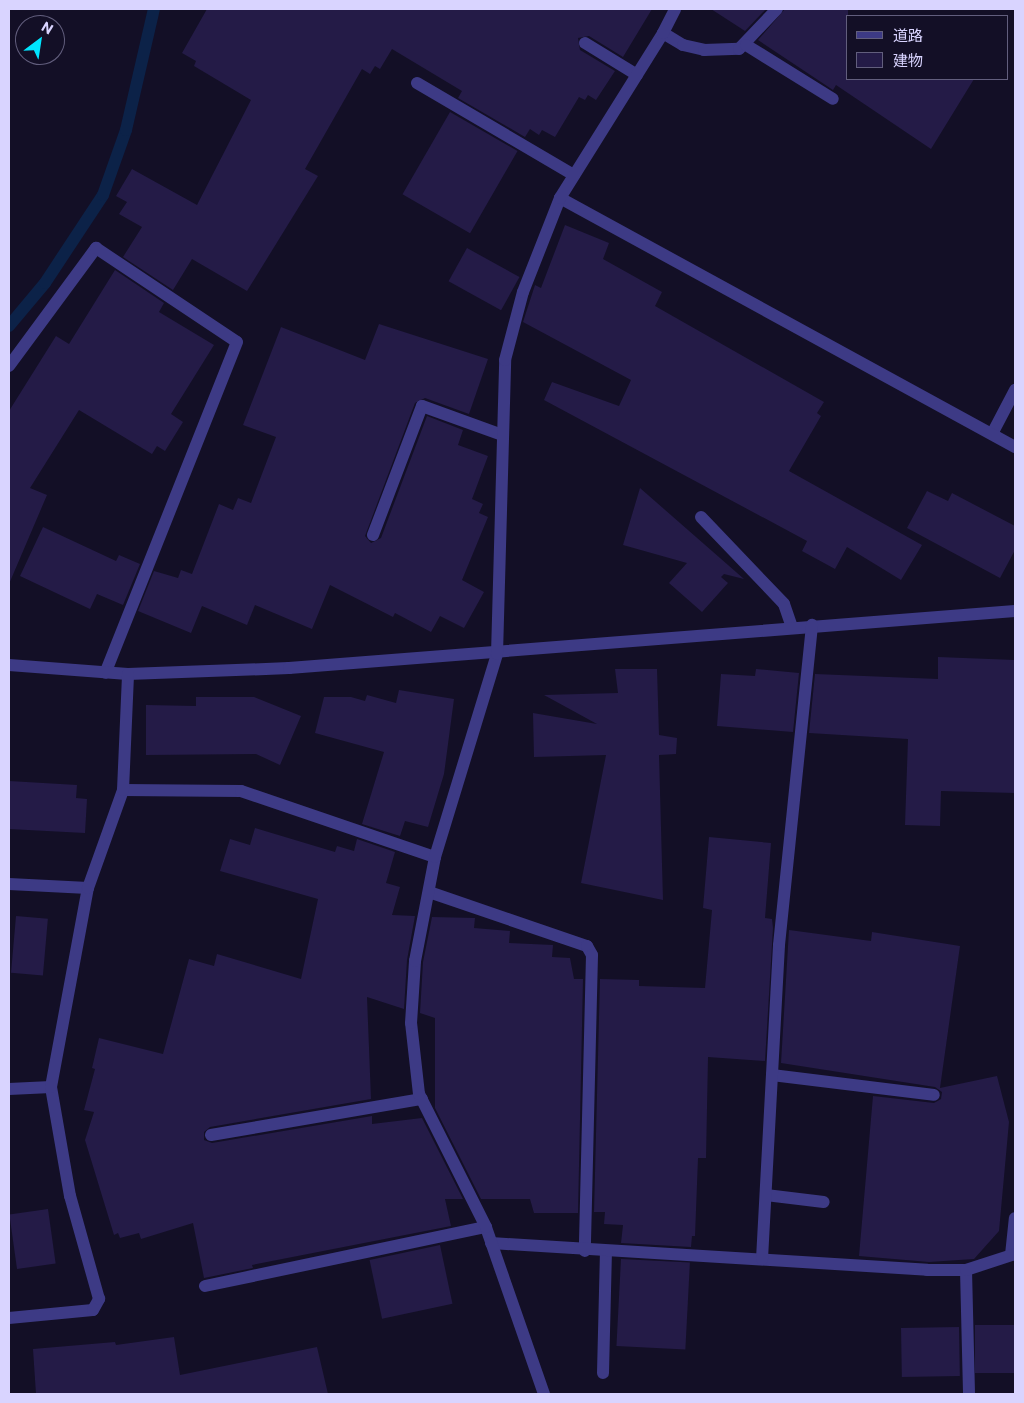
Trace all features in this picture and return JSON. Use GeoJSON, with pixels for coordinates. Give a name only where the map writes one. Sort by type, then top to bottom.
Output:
{"type":"FeatureCollection","features":[{"type":"Feature","properties":{"kind":"street"},"geometry":{"type":"LineString","coordinates":[[544,1394],[486,1227],[422,1100],[410,1023],[415,961],[435,857],[497,654],[505,360],[523,292],[560,198],[663,33],[675,9]]}},
{"type":"Feature","properties":{"kind":"street"},"geometry":{"type":"LineString","coordinates":[[663,33],[683,45],[704,50],[740,48],[746,45],[778,9]]}},
{"type":"Feature","properties":{"kind":"street"},"geometry":{"type":"LineString","coordinates":[[585,43],[637,75]]}},
{"type":"Feature","properties":{"kind":"street"},"geometry":{"type":"LineString","coordinates":[[746,45],[833,99]]}},
{"type":"Feature","properties":{"kind":"street"},"geometry":{"type":"LineString","coordinates":[[417,83],[574,175]]}},
{"type":"Feature","properties":{"kind":"street"},"geometry":{"type":"LineString","coordinates":[[560,198],[1015,447]]}},
{"type":"Feature","properties":{"kind":"street"},"geometry":{"type":"LineString","coordinates":[[9,366],[96,248],[237,342],[104,673]]}},
{"type":"Feature","properties":{"kind":"street"},"geometry":{"type":"LineString","coordinates":[[992,434],[1015,390]]}},
{"type":"Feature","properties":{"kind":"street"},"geometry":{"type":"LineString","coordinates":[[373,535],[422,406],[502,434]]}},
{"type":"Feature","properties":{"kind":"street"},"geometry":{"type":"LineString","coordinates":[[701,517],[784,604],[792,627]]}},
{"type":"Feature","properties":{"kind":"street"},"geometry":{"type":"LineString","coordinates":[[9,665],[128,674],[289,668],[497,654],[812,625],[1015,612]]}},
{"type":"Feature","properties":{"kind":"street"},"geometry":{"type":"LineString","coordinates":[[762,1260],[779,945],[812,625]]}},
{"type":"Feature","properties":{"kind":"street"},"geometry":{"type":"LineString","coordinates":[[9,1318],[93,1310],[99,1299],[70,1196],[51,1087],[88,888],[123,790],[128,674]]}},
{"type":"Feature","properties":{"kind":"street"},"geometry":{"type":"LineString","coordinates":[[123,790],[241,791],[435,857]]}},
{"type":"Feature","properties":{"kind":"street"},"geometry":{"type":"LineString","coordinates":[[9,884],[88,888]]}},
{"type":"Feature","properties":{"kind":"street"},"geometry":{"type":"LineString","coordinates":[[429,892],[587,946],[592,955],[585,1251]]}},
{"type":"Feature","properties":{"kind":"street"},"geometry":{"type":"LineString","coordinates":[[772,1075],[934,1096]]}},
{"type":"Feature","properties":{"kind":"street"},"geometry":{"type":"LineString","coordinates":[[9,1089],[51,1087]]}},
{"type":"Feature","properties":{"kind":"street"},"geometry":{"type":"LineString","coordinates":[[211,1135],[422,1100]]}},
{"type":"Feature","properties":{"kind":"street"},"geometry":{"type":"LineString","coordinates":[[766,1196],[824,1202]]}},
{"type":"Feature","properties":{"kind":"street"},"geometry":{"type":"LineString","coordinates":[[491,1243],[585,1251],[966,1270],[1013,1255],[1015,1218]]}},
{"type":"Feature","properties":{"kind":"street"},"geometry":{"type":"LineString","coordinates":[[204,1286],[486,1227]]}},
{"type":"Feature","properties":{"kind":"street"},"geometry":{"type":"LineString","coordinates":[[603,1373],[606,1251]]}},
{"type":"Feature","properties":{"kind":"street"},"geometry":{"type":"LineString","coordinates":[[966,1270],[969,1394]]}},
{"type":"Feature","properties":{"kind":"building"},"geometry":{"type":"Polygon","coordinates":[[[207,9],[652,9],[623,57],[589,36],[578,38],[580,50],[615,71],[596,100],[588,95],[585,100],[579,97],[555,137],[542,130],[539,135],[530,129],[525,137],[458,98],[462,91],[392,49],[380,69],[375,66],[370,74],[362,69],[305,169],[318,176],[247,291],[192,259],[173,290],[123,257],[142,227],[119,214],[127,202],[116,196],[132,169],[197,205],[251,100],[194,66],[196,61],[182,53],[207,9]]]}},
{"type":"Feature","properties":{"kind":"building"},"geometry":{"type":"Polygon","coordinates":[[[711,9],[766,9],[745,31],[711,9]]]}},
{"type":"Feature","properties":{"kind":"building"},"geometry":{"type":"Polygon","coordinates":[[[785,9],[848,9],[848,15],[846,15],[846,80],[973,80],[931,149],[836,85],[833,90],[758,40],[785,9]]]}},
{"type":"Feature","properties":{"kind":"building"},"geometry":{"type":"Polygon","coordinates":[[[450,112],[518,151],[470,233],[402,194],[450,112]]]}},
{"type":"Feature","properties":{"kind":"building"},"geometry":{"type":"Polygon","coordinates":[[[565,225],[609,243],[603,259],[662,292],[655,306],[824,402],[817,413],[821,416],[789,471],[922,545],[901,580],[847,547],[835,569],[802,551],[807,541],[544,400],[552,382],[619,406],[631,380],[523,322],[535,285],[541,288],[565,225]]]}},
{"type":"Feature","properties":{"kind":"building"},"geometry":{"type":"Polygon","coordinates":[[[467,248],[519,277],[501,310],[449,281],[467,248]]]}},
{"type":"Feature","properties":{"kind":"building"},"geometry":{"type":"Polygon","coordinates":[[[115,270],[164,303],[159,312],[214,345],[171,414],[183,422],[165,451],[157,446],[152,454],[79,410],[30,488],[47,495],[9,584],[9,411],[56,336],[69,344],[115,270]]]}},
{"type":"Feature","properties":{"kind":"building"},"geometry":{"type":"Polygon","coordinates":[[[379,324],[488,359],[469,414],[425,398],[415,403],[365,536],[371,543],[381,538],[427,416],[463,430],[458,445],[488,456],[472,499],[483,504],[479,513],[488,517],[462,580],[484,592],[464,628],[440,616],[431,632],[395,613],[393,617],[330,585],[312,629],[255,605],[247,625],[202,606],[191,633],[138,611],[154,571],[178,578],[181,570],[192,574],[219,504],[233,510],[238,498],[251,503],[276,437],[243,425],[281,327],[365,360],[379,324]]]}},
{"type":"Feature","properties":{"kind":"building"},"geometry":{"type":"Polygon","coordinates":[[[640,488],[744,579],[724,574],[721,577],[728,583],[702,612],[669,583],[687,563],[623,545],[640,488]]]}},
{"type":"Feature","properties":{"kind":"building"},"geometry":{"type":"Polygon","coordinates":[[[927,491],[948,501],[952,493],[1015,526],[1015,550],[1000,578],[907,528],[927,491]]]}},
{"type":"Feature","properties":{"kind":"building"},"geometry":{"type":"Polygon","coordinates":[[[43,527],[116,561],[119,555],[140,564],[123,605],[97,594],[90,609],[20,576],[43,527]]]}},
{"type":"Feature","properties":{"kind":"building"},"geometry":{"type":"Polygon","coordinates":[[[938,657],[1015,660],[1015,793],[941,791],[940,826],[905,825],[908,739],[809,733],[815,674],[938,679],[938,657]]]}},
{"type":"Feature","properties":{"kind":"building"},"geometry":{"type":"Polygon","coordinates":[[[615,669],[657,669],[659,735],[677,738],[676,754],[659,755],[663,900],[581,883],[606,755],[534,757],[533,713],[597,724],[544,695],[618,693],[615,669]]]}},
{"type":"Feature","properties":{"kind":"building"},"geometry":{"type":"Polygon","coordinates":[[[756,669],[799,673],[793,732],[717,726],[721,674],[755,676],[756,669]]]}},
{"type":"Feature","properties":{"kind":"building"},"geometry":{"type":"Polygon","coordinates":[[[399,690],[454,699],[444,774],[428,827],[405,821],[400,836],[362,824],[384,752],[315,733],[324,697],[351,697],[365,701],[367,695],[396,703],[399,690]]]}},
{"type":"Feature","properties":{"kind":"building"},"geometry":{"type":"Polygon","coordinates":[[[196,697],[254,697],[301,716],[280,765],[256,754],[146,755],[146,705],[196,706],[196,697]]]}},
{"type":"Feature","properties":{"kind":"building"},"geometry":{"type":"Polygon","coordinates":[[[9,781],[77,785],[76,798],[87,799],[85,833],[9,829],[9,781]]]}},
{"type":"Feature","properties":{"kind":"building"},"geometry":{"type":"Polygon","coordinates":[[[255,828],[335,852],[337,846],[354,851],[357,839],[395,852],[386,883],[400,887],[392,915],[415,916],[407,960],[404,1009],[367,997],[371,1099],[210,1127],[204,1132],[204,1140],[212,1143],[372,1116],[372,1124],[422,1118],[463,1199],[445,1199],[451,1226],[252,1265],[253,1268],[204,1278],[193,1223],[141,1239],[139,1233],[120,1238],[118,1233],[114,1235],[85,1140],[94,1112],[84,1110],[95,1069],[92,1068],[99,1038],[163,1054],[189,959],[214,966],[217,954],[301,979],[318,899],[220,871],[230,839],[250,845],[255,828]]]}},
{"type":"Feature","properties":{"kind":"building"},"geometry":{"type":"Polygon","coordinates":[[[709,837],[771,843],[765,918],[772,919],[773,928],[765,1061],[708,1057],[706,1158],[698,1158],[695,1236],[692,1236],[691,1247],[621,1243],[623,1225],[604,1224],[605,1212],[594,1212],[600,979],[639,980],[639,986],[705,988],[712,910],[703,908],[709,837]]]}},
{"type":"Feature","properties":{"kind":"building"},"geometry":{"type":"Polygon","coordinates":[[[16,916],[48,919],[43,976],[11,973],[16,916]]]}},
{"type":"Feature","properties":{"kind":"building"},"geometry":{"type":"Polygon","coordinates":[[[432,917],[475,918],[474,928],[510,931],[509,943],[553,945],[552,957],[570,958],[574,979],[583,979],[578,1213],[534,1213],[530,1199],[481,1199],[435,1108],[435,1018],[420,1013],[423,962],[432,917]]]}},
{"type":"Feature","properties":{"kind":"building"},"geometry":{"type":"Polygon","coordinates":[[[789,930],[871,941],[872,932],[960,946],[940,1088],[997,1076],[1009,1122],[999,1231],[974,1259],[929,1262],[859,1256],[873,1096],[934,1103],[941,1099],[942,1092],[935,1087],[781,1063],[789,930]]]}},
{"type":"Feature","properties":{"kind":"building"},"geometry":{"type":"Polygon","coordinates":[[[48,1209],[56,1263],[17,1269],[9,1214],[48,1209]]]}},
{"type":"Feature","properties":{"kind":"building"},"geometry":{"type":"Polygon","coordinates":[[[440,1245],[452,1304],[382,1319],[370,1260],[440,1245]]]}},
{"type":"Feature","properties":{"kind":"building"},"geometry":{"type":"Polygon","coordinates":[[[621,1259],[690,1263],[685,1349],[616,1346],[621,1259]]]}},
{"type":"Feature","properties":{"kind":"building"},"geometry":{"type":"Polygon","coordinates":[[[975,1325],[1015,1325],[1015,1373],[975,1373],[975,1325]]]}},
{"type":"Feature","properties":{"kind":"building"},"geometry":{"type":"Polygon","coordinates":[[[959,1327],[960,1376],[902,1377],[901,1328],[959,1327]]]}},
{"type":"Feature","properties":{"kind":"building"},"geometry":{"type":"Polygon","coordinates":[[[174,1337],[180,1375],[317,1347],[328,1394],[36,1394],[33,1349],[115,1342],[116,1345],[174,1337]]]}},
{"type":"Feature","properties":{"kind":"waterway"},"geometry":{"type":"LineString","coordinates":[[9,326],[45,283],[103,195],[126,130],[154,9]]}}]}
